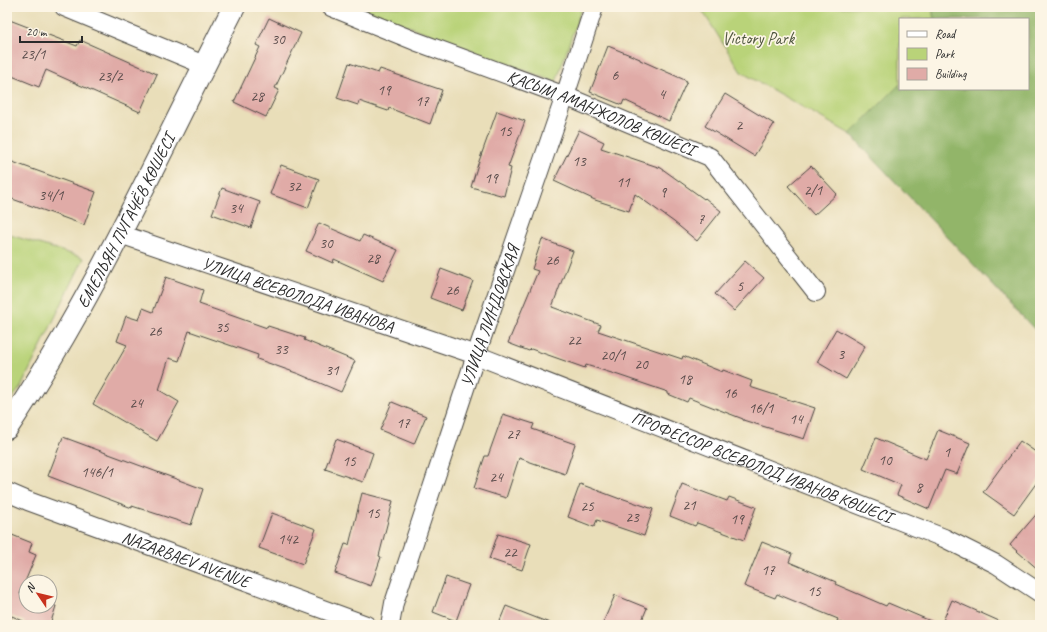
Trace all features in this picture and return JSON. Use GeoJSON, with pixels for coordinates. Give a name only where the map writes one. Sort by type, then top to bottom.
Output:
{"type":"FeatureCollection","features":[{"type":"Feature","properties":{"kind":"street"},"geometry":{"type":"LineString","coordinates":[[64,7],[204,65]]}},
{"type":"Feature","properties":{"kind":"street","name":"ЕМЕЛЬЯН ПУГАЧЁВ КӨШЕСІ"},"geometry":{"type":"LineString","coordinates":[[7,428],[67,333],[120,234],[234,7]]}},
{"type":"Feature","properties":{"kind":"street","name":"ҚАСЫМ АМАНЖОЛОВ КӨШЕСІ"},"geometry":{"type":"LineString","coordinates":[[331,7],[565,96],[710,157],[816,292]]}},
{"type":"Feature","properties":{"kind":"street","name":"УЛИЦА ЛИНДОВСКАЯ"},"geometry":{"type":"LineString","coordinates":[[390,625],[394,603],[594,7]]}},
{"type":"Feature","properties":{"kind":"street","name":"УЛИЦА ВСЕВОЛОДА ИВАНОВА"},"geometry":{"type":"LineString","coordinates":[[120,234],[476,356]]}},
{"type":"Feature","properties":{"kind":"street","name":"ПРОФЕССОР ВСЕВОЛОД ИВАНОВ КӨШЕСІ"},"geometry":{"type":"LineString","coordinates":[[476,356],[944,538],[996,564],[1040,593]]}},
{"type":"Feature","properties":{"kind":"street","name":"NAZARBAEV AVENUE"},"geometry":{"type":"LineString","coordinates":[[7,492],[366,625]]}},
{"type":"Feature","properties":{"kind":"green space"},"geometry":{"type":"Polygon","coordinates":[[[358,7],[582,7],[556,82],[358,7]]]}},
{"type":"Feature","properties":{"kind":"green space"},"geometry":{"type":"Polygon","coordinates":[[[640,7],[700,7],[648,10],[640,7]]]}},
{"type":"Feature","properties":{"kind":"green space","name":"Victory Park"},"geometry":{"type":"Polygon","coordinates":[[[700,7],[932,7],[934,18],[899,18],[899,85],[850,134],[741,72],[700,7]]]}},
{"type":"Feature","properties":{"kind":"green space"},"geometry":{"type":"Polygon","coordinates":[[[932,7],[1040,7],[1040,335],[850,134],[899,85],[899,90],[1029,90],[1029,18],[934,18],[932,7]]]}},
{"type":"Feature","properties":{"kind":"green space"},"geometry":{"type":"Polygon","coordinates":[[[7,234],[84,258],[21,387],[7,405],[7,234]]]}},
{"type":"Feature","properties":{"kind":"building"},"geometry":{"type":"Polygon","coordinates":[[[269,18],[301,33],[275,88],[279,90],[266,117],[234,102],[260,47],[256,45],[269,18]]]}},
{"type":"Feature","properties":{"kind":"building"},"geometry":{"type":"Polygon","coordinates":[[[7,19],[77,46],[80,40],[157,74],[140,112],[46,70],[39,87],[7,74],[7,19]]]}},
{"type":"Feature","properties":{"kind":"building"},"geometry":{"type":"Polygon","coordinates":[[[608,46],[687,81],[669,121],[624,100],[622,105],[590,92],[608,46]]]}},
{"type":"Feature","properties":{"kind":"building"},"geometry":{"type":"Polygon","coordinates":[[[349,63],[378,73],[380,69],[442,90],[430,124],[389,108],[388,111],[359,101],[358,105],[337,98],[349,63]]]}},
{"type":"Feature","properties":{"kind":"building"},"geometry":{"type":"Polygon","coordinates":[[[725,94],[774,124],[754,156],[705,126],[725,94]]]}},
{"type":"Feature","properties":{"kind":"building"},"geometry":{"type":"Polygon","coordinates":[[[497,111],[525,121],[508,167],[511,168],[504,196],[471,187],[497,111]]]}},
{"type":"Feature","properties":{"kind":"building"},"geometry":{"type":"Polygon","coordinates":[[[579,130],[604,142],[601,148],[661,168],[704,199],[705,198],[721,211],[697,241],[674,222],[635,194],[629,211],[595,200],[554,181],[579,130]]]}},
{"type":"Feature","properties":{"kind":"building"},"geometry":{"type":"Polygon","coordinates":[[[7,160],[96,192],[84,225],[7,197],[7,160]]]}},
{"type":"Feature","properties":{"kind":"building"},"geometry":{"type":"Polygon","coordinates":[[[281,165],[319,179],[308,208],[270,194],[281,165]]]}},
{"type":"Feature","properties":{"kind":"building"},"geometry":{"type":"Polygon","coordinates":[[[811,166],[837,194],[814,215],[788,186],[811,166]]]}},
{"type":"Feature","properties":{"kind":"building"},"geometry":{"type":"Polygon","coordinates":[[[222,188],[260,202],[251,228],[212,214],[222,188]]]}},
{"type":"Feature","properties":{"kind":"building"},"geometry":{"type":"Polygon","coordinates":[[[319,223],[360,241],[363,235],[398,250],[383,281],[334,259],[333,263],[306,251],[319,223]]]}},
{"type":"Feature","properties":{"kind":"building"},"geometry":{"type":"Polygon","coordinates":[[[542,239],[573,251],[552,307],[601,325],[598,331],[682,359],[683,356],[722,372],[723,370],[752,381],[750,387],[815,408],[804,439],[743,420],[689,398],[687,402],[668,394],[668,392],[618,375],[586,365],[585,368],[531,349],[529,351],[508,343],[538,271],[532,269],[542,239]]]}},
{"type":"Feature","properties":{"kind":"building"},"geometry":{"type":"Polygon","coordinates":[[[745,261],[764,278],[734,311],[715,294],[745,261]]]}},
{"type":"Feature","properties":{"kind":"building"},"geometry":{"type":"Polygon","coordinates":[[[441,269],[473,281],[462,310],[430,298],[441,269]]]}},
{"type":"Feature","properties":{"kind":"building"},"geometry":{"type":"Polygon","coordinates":[[[166,277],[203,290],[199,304],[267,328],[268,326],[305,338],[304,340],[355,361],[341,392],[299,374],[257,359],[258,355],[189,331],[179,361],[169,358],[159,390],[179,402],[157,441],[93,404],[127,345],[117,341],[126,316],[139,320],[143,308],[153,312],[166,277]]]}},
{"type":"Feature","properties":{"kind":"building"},"geometry":{"type":"Polygon","coordinates":[[[836,329],[865,346],[846,379],[817,362],[836,329]]]}},
{"type":"Feature","properties":{"kind":"building"},"geometry":{"type":"Polygon","coordinates":[[[392,402],[426,416],[414,444],[380,430],[392,402]]]}},
{"type":"Feature","properties":{"kind":"building"},"geometry":{"type":"Polygon","coordinates":[[[503,414],[534,424],[532,429],[575,444],[565,474],[519,458],[506,498],[474,488],[485,456],[488,456],[503,414]]]}},
{"type":"Feature","properties":{"kind":"building"},"geometry":{"type":"Polygon","coordinates":[[[938,430],[970,443],[957,474],[945,470],[929,509],[897,495],[901,485],[863,469],[876,438],[926,459],[938,430]]]}},
{"type":"Feature","properties":{"kind":"building"},"geometry":{"type":"Polygon","coordinates":[[[63,437],[203,489],[191,525],[132,506],[132,508],[48,476],[63,437]]]}},
{"type":"Feature","properties":{"kind":"building"},"geometry":{"type":"Polygon","coordinates":[[[336,439],[373,453],[363,482],[325,469],[336,439]]]}},
{"type":"Feature","properties":{"kind":"building"},"geometry":{"type":"Polygon","coordinates":[[[1020,441],[1040,455],[1040,478],[1014,514],[983,492],[1020,441]]]}},
{"type":"Feature","properties":{"kind":"building"},"geometry":{"type":"Polygon","coordinates":[[[580,484],[620,499],[621,498],[653,509],[644,536],[597,520],[594,527],[568,517],[580,484]]]}},
{"type":"Feature","properties":{"kind":"building"},"geometry":{"type":"Polygon","coordinates":[[[682,484],[727,501],[729,497],[756,507],[744,540],[697,523],[695,526],[670,516],[682,484]]]}},
{"type":"Feature","properties":{"kind":"building"},"geometry":{"type":"Polygon","coordinates":[[[362,493],[393,501],[379,556],[381,557],[371,586],[335,573],[345,544],[349,545],[362,493]]]}},
{"type":"Feature","properties":{"kind":"building"},"geometry":{"type":"Polygon","coordinates":[[[1040,510],[1040,571],[1010,545],[1040,510]]]}},
{"type":"Feature","properties":{"kind":"building"},"geometry":{"type":"Polygon","coordinates":[[[272,513],[316,529],[303,564],[259,548],[272,513]]]}},
{"type":"Feature","properties":{"kind":"building"},"geometry":{"type":"Polygon","coordinates":[[[7,533],[32,543],[29,552],[36,555],[28,574],[18,574],[18,614],[53,614],[50,625],[23,625],[25,622],[12,616],[7,625],[7,533]]]}},
{"type":"Feature","properties":{"kind":"building"},"geometry":{"type":"Polygon","coordinates":[[[498,534],[531,544],[522,570],[489,559],[498,534]]]}},
{"type":"Feature","properties":{"kind":"building"},"geometry":{"type":"Polygon","coordinates":[[[762,542],[792,554],[789,562],[836,582],[835,584],[886,606],[888,603],[940,625],[845,625],[837,621],[838,619],[777,594],[775,598],[744,586],[762,542]]]}},
{"type":"Feature","properties":{"kind":"building"},"geometry":{"type":"Polygon","coordinates":[[[446,577],[469,585],[456,621],[433,612],[446,577]]]}},
{"type":"Feature","properties":{"kind":"building"},"geometry":{"type":"Polygon","coordinates":[[[615,595],[647,608],[640,625],[602,625],[615,595]]]}},
{"type":"Feature","properties":{"kind":"building"},"geometry":{"type":"Polygon","coordinates":[[[952,600],[1008,625],[941,625],[952,600]]]}},
{"type":"Feature","properties":{"kind":"building"},"geometry":{"type":"Polygon","coordinates":[[[506,606],[552,624],[498,625],[506,606]]]}}]}
